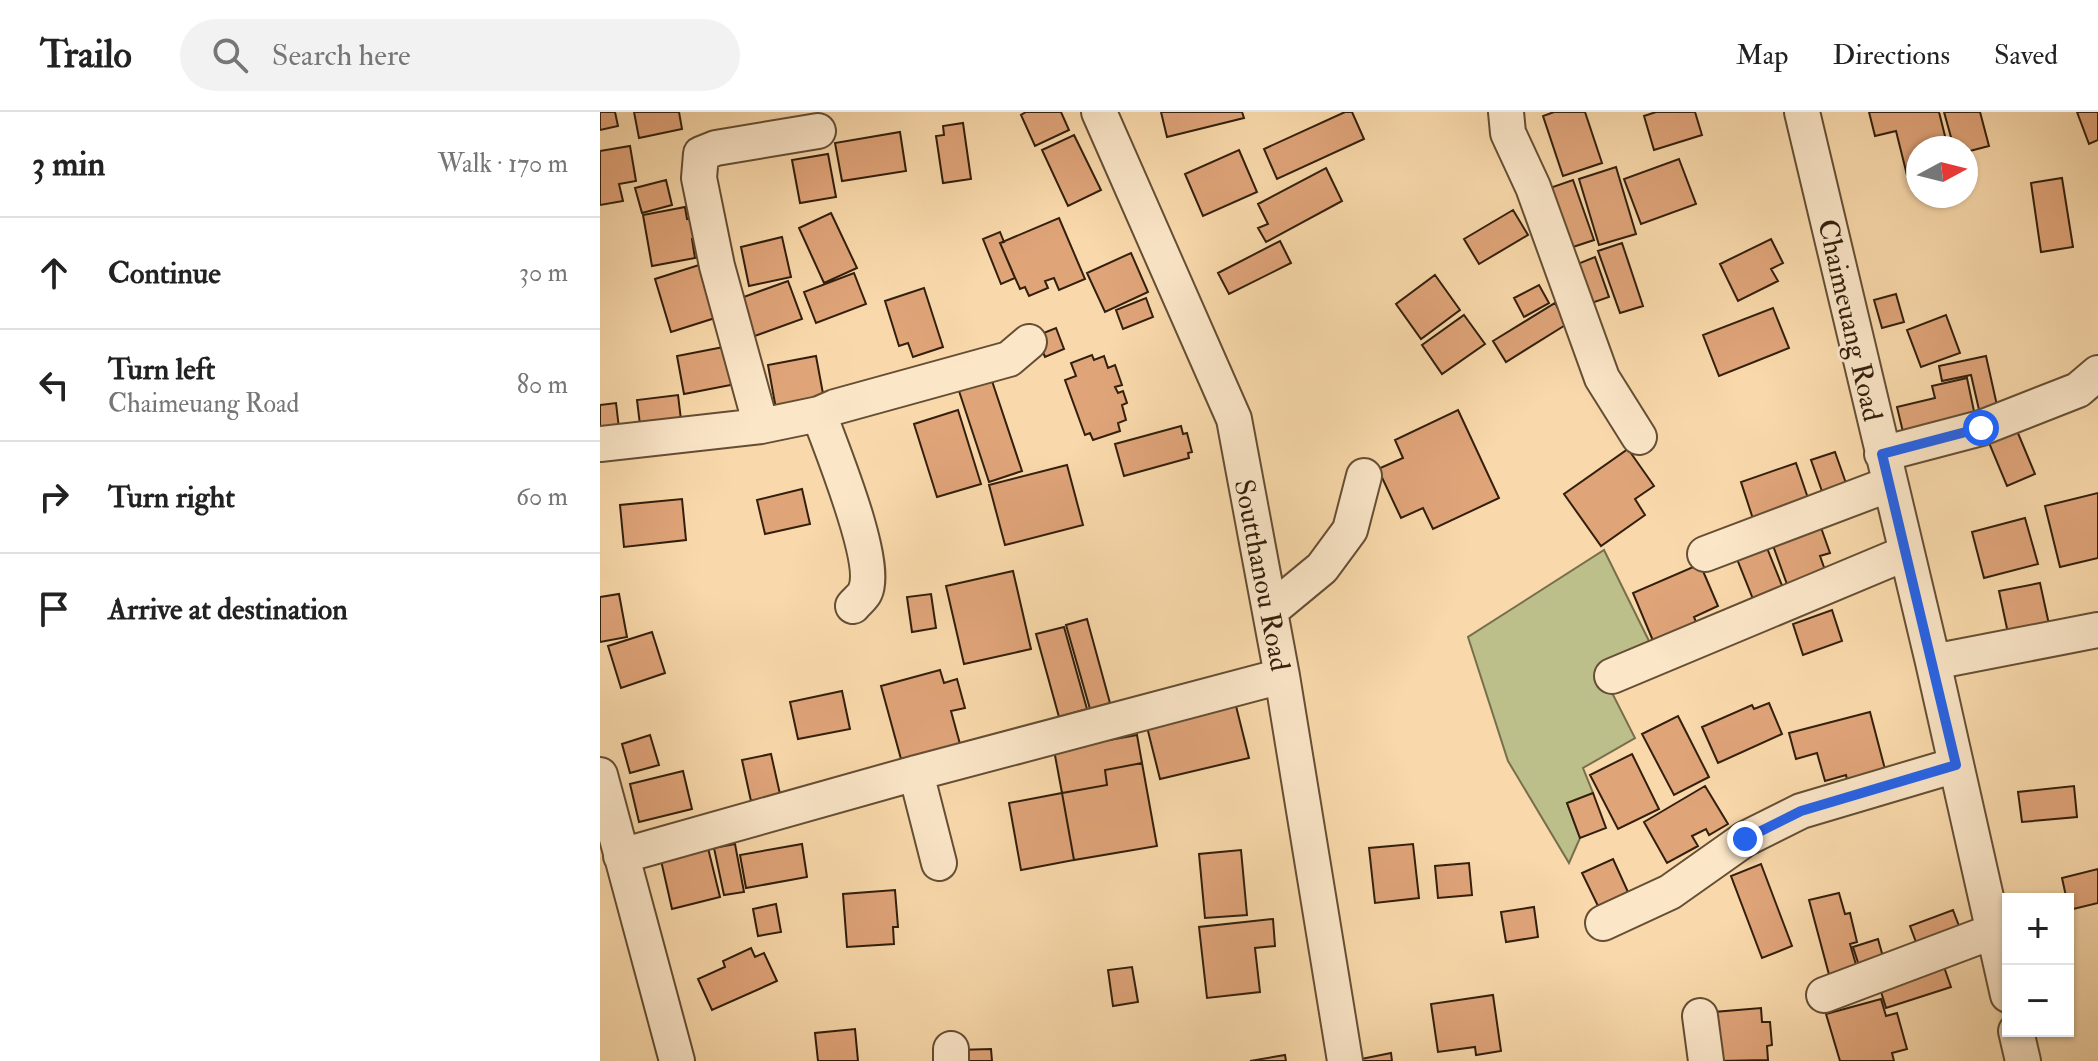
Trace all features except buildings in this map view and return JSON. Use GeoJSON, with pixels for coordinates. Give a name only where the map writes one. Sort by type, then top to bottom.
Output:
{"type":"FeatureCollection","features":[{"type":"Feature","properties":{"kind":"street","name":"Soutthanou Road"},"geometry":{"type":"LineString","coordinates":[[1099,112],[1234,419],[1282,676],[1345,1061]]}},
{"type":"Feature","properties":{"kind":"street"},"geometry":{"type":"LineString","coordinates":[[1506,112],[1508,133],[1533,187],[1602,378],[1639,437]]}},
{"type":"Feature","properties":{"kind":"street","name":"Chaimeuang Road"},"geometry":{"type":"LineString","coordinates":[[1802,112],[2002,968]]}},
{"type":"Feature","properties":{"kind":"street"},"geometry":{"type":"LineString","coordinates":[[761,426],[717,266],[699,178],[701,154],[716,148],[818,131]]}},
{"type":"Feature","properties":{"kind":"street"},"geometry":{"type":"LineString","coordinates":[[600,444],[761,426],[819,414],[1009,359],[1029,342]]}},
{"type":"Feature","properties":{"kind":"street"},"geometry":{"type":"LineString","coordinates":[[1705,554],[1886,469],[2078,390],[2098,373]]}},
{"type":"Feature","properties":{"kind":"street"},"geometry":{"type":"LineString","coordinates":[[819,414],[856,519],[868,568],[865,592],[853,606]]}},
{"type":"Feature","properties":{"kind":"street"},"geometry":{"type":"LineString","coordinates":[[1270,611],[1322,568],[1350,530],[1364,476]]}},
{"type":"Feature","properties":{"kind":"street"},"geometry":{"type":"LineString","coordinates":[[1612,676],[1906,553]]}},
{"type":"Feature","properties":{"kind":"street"},"geometry":{"type":"LineString","coordinates":[[1933,662],[2098,630]]}},
{"type":"Feature","properties":{"kind":"street"},"geometry":{"type":"LineString","coordinates":[[616,871],[916,773],[1282,676]]}},
{"type":"Feature","properties":{"kind":"street"},"geometry":{"type":"LineString","coordinates":[[1603,923],[1670,892],[1745,839],[1801,811],[1956,765]]}},
{"type":"Feature","properties":{"kind":"street"},"geometry":{"type":"LineString","coordinates":[[916,773],[939,863]]}},
{"type":"Feature","properties":{"kind":"street"},"geometry":{"type":"LineString","coordinates":[[600,775],[616,871],[677,1061]]}},
{"type":"Feature","properties":{"kind":"street"},"geometry":{"type":"LineString","coordinates":[[1824,995],[1994,931]]}},
{"type":"Feature","properties":{"kind":"street"},"geometry":{"type":"LineString","coordinates":[[1700,1016],[1706,1061]]}},
{"type":"Feature","properties":{"kind":"street"},"geometry":{"type":"LineString","coordinates":[[2017,1037],[2023,1061]]}},
{"type":"Feature","properties":{"kind":"green space"},"geometry":{"type":"Polygon","coordinates":[[[1604,550],[1651,645],[1603,675],[1635,738],[1583,768],[1593,793],[1567,803],[1580,838],[1569,863],[1508,761],[1468,637],[1604,550]]]}},
{"type":"Feature","properties":{"kind":"route"},"geometry":{"type":"LineString","coordinates":[[1745,839],[1801,811],[1956,765],[1882,454],[1981,428]]}}]}
